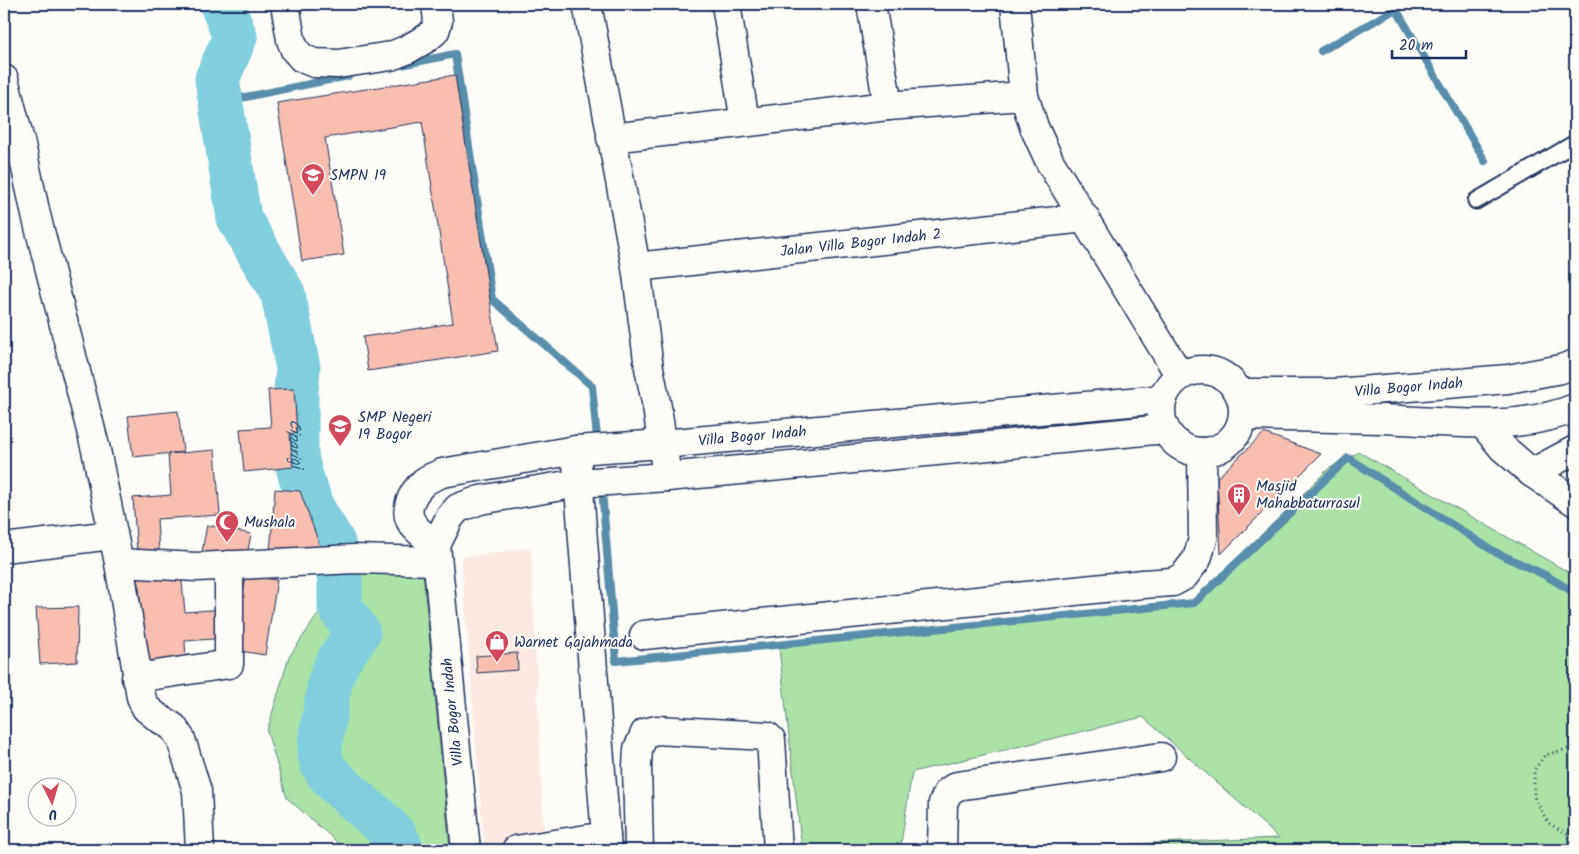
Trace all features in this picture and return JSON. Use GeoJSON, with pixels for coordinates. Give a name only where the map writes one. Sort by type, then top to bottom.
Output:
{"type":"FeatureCollection","features":[{"type":"Feature","properties":{"kind":"street"},"geometry":{"type":"LineString","coordinates":[[285,4],[291,40],[295,50],[302,58],[314,63],[338,64],[391,56],[427,38],[435,31],[438,21],[436,4]]}},
{"type":"Feature","properties":{"kind":"street"},"geometry":{"type":"LineString","coordinates":[[587,4],[636,267],[666,477]]}},
{"type":"Feature","properties":{"kind":"street"},"geometry":{"type":"LineString","coordinates":[[726,4],[745,122]]}},
{"type":"Feature","properties":{"kind":"street"},"geometry":{"type":"LineString","coordinates":[[871,4],[888,106]]}},
{"type":"Feature","properties":{"kind":"street"},"geometry":{"type":"LineString","coordinates":[[1015,4],[1024,96],[1034,126],[1050,162],[1180,376]]}},
{"type":"Feature","properties":{"kind":"street"},"geometry":{"type":"LineString","coordinates":[[4,80],[21,145],[36,215],[96,450],[119,563],[140,697],[146,708],[173,727],[181,739],[197,791],[200,850]]}},
{"type":"Feature","properties":{"kind":"street"},"geometry":{"type":"LineString","coordinates":[[611,138],[888,106],[1024,96]]}},
{"type":"Feature","properties":{"kind":"street","name":"Jalan Villa Bogor Indah 2"},"geometry":{"type":"LineString","coordinates":[[636,267],[1085,218]]}},
{"type":"Feature","properties":{"kind":"street","name":"Villa Bogor Indah"},"geometry":{"type":"LineString","coordinates":[[1242,404],[1336,406],[1508,379],[1561,369],[1575,364]]}},
{"type":"Feature","properties":{"kind":"street"},"geometry":{"type":"LineString","coordinates":[[1202,370],[1214,372],[1229,380],[1242,404],[1242,426],[1230,442],[1222,448],[1202,452],[1191,451],[1171,439],[1165,429],[1161,414],[1163,399],[1167,390],[1180,376],[1202,370]]}},
{"type":"Feature","properties":{"kind":"street","name":"Villa Bogor Indah"},"geometry":{"type":"LineString","coordinates":[[466,850],[437,553],[414,527],[408,514],[409,504],[413,496],[425,481],[442,473],[576,450],[1163,399]]}},
{"type":"Feature","properties":{"kind":"street","name":"Villa Bogor Indah"},"geometry":{"type":"LineString","coordinates":[[1336,406],[1380,419],[1484,424],[1531,421],[1564,413],[1575,408]]}},
{"type":"Feature","properties":{"kind":"street"},"geometry":{"type":"LineString","coordinates":[[1484,424],[1503,448],[1532,473],[1575,502]]}},
{"type":"Feature","properties":{"kind":"street"},"geometry":{"type":"LineString","coordinates":[[119,563],[198,567],[437,553],[450,517],[458,508],[480,500],[579,483],[666,477],[1165,429]]}},
{"type":"Feature","properties":{"kind":"street"},"geometry":{"type":"LineString","coordinates":[[516,850],[606,843],[576,450]]}},
{"type":"Feature","properties":{"kind":"street"},"geometry":{"type":"LineString","coordinates":[[1532,473],[1575,450]]}},
{"type":"Feature","properties":{"kind":"street"},"geometry":{"type":"LineString","coordinates":[[644,635],[1173,582],[1184,576],[1197,559],[1203,539],[1202,452]]}},
{"type":"Feature","properties":{"kind":"street"},"geometry":{"type":"LineString","coordinates":[[4,548],[112,535]]}},
{"type":"Feature","properties":{"kind":"street"},"geometry":{"type":"LineString","coordinates":[[136,678],[229,664],[229,565]]}},
{"type":"Feature","properties":{"kind":"street"},"geometry":{"type":"LineString","coordinates":[[639,850],[638,749],[645,732],[656,730],[767,736],[771,740],[778,850]]}},
{"type":"Feature","properties":{"kind":"street"},"geometry":{"type":"LineString","coordinates":[[942,850],[943,803],[948,792],[957,786],[1161,757]]}},
{"type":"Feature","properties":{"kind":"lane"},"geometry":{"type":"LineString","coordinates":[[1476,201],[1575,143]]}},
{"type":"Feature","properties":{"kind":"path"},"geometry":{"type":"LineString","coordinates":[[1568,749],[1545,755],[1534,770],[1534,797],[1548,823],[1575,838]]}},
{"type":"Feature","properties":{"kind":"shaded area"},"geometry":{"type":"Polygon","coordinates":[[[531,548],[544,835],[484,847],[461,557],[531,548]]]}},
{"type":"Feature","properties":{"kind":"green space"},"geometry":{"type":"Polygon","coordinates":[[[1359,452],[1575,576],[1575,850],[1032,850],[1032,848],[1279,838],[1143,717],[912,772],[900,850],[802,850],[779,648],[1194,603],[1328,469],[1359,452]]]}},
{"type":"Feature","properties":{"kind":"green space"},"geometry":{"type":"Polygon","coordinates":[[[420,542],[450,850],[346,850],[287,798],[267,731],[289,657],[340,582],[420,542]]]}},
{"type":"Feature","properties":{"kind":"building","name":"SMPN 19"},"geometry":{"type":"Polygon","coordinates":[[[455,75],[498,351],[368,371],[363,337],[453,323],[422,122],[325,138],[344,255],[302,261],[277,103],[455,75]]]}},
{"type":"Feature","properties":{"kind":"building"},"geometry":{"type":"Polygon","coordinates":[[[294,389],[297,433],[290,434],[293,467],[244,472],[240,429],[271,427],[268,390],[294,389]]]}},
{"type":"Feature","properties":{"kind":"building"},"geometry":{"type":"Polygon","coordinates":[[[178,411],[183,452],[133,457],[128,416],[178,411]]]}},
{"type":"Feature","properties":{"kind":"building","name":"Masjid Mahabbaturrasul"},"geometry":{"type":"Polygon","coordinates":[[[1264,433],[1321,454],[1221,554],[1217,478],[1264,433]]]}},
{"type":"Feature","properties":{"kind":"building"},"geometry":{"type":"Polygon","coordinates":[[[215,450],[220,515],[157,519],[159,551],[137,552],[133,498],[171,495],[168,454],[215,450]]]}},
{"type":"Feature","properties":{"kind":"building"},"geometry":{"type":"Polygon","coordinates":[[[275,489],[300,491],[324,557],[270,553],[275,489]]]}},
{"type":"Feature","properties":{"kind":"building","name":"Mushala"},"geometry":{"type":"Polygon","coordinates":[[[207,525],[251,534],[246,561],[202,552],[207,525]]]}},
{"type":"Feature","properties":{"kind":"building"},"geometry":{"type":"Polygon","coordinates":[[[181,573],[185,612],[223,609],[226,638],[185,641],[186,662],[146,665],[138,577],[181,573]]]}},
{"type":"Feature","properties":{"kind":"building"},"geometry":{"type":"Polygon","coordinates":[[[246,576],[277,580],[265,655],[234,650],[246,576]]]}},
{"type":"Feature","properties":{"kind":"building"},"geometry":{"type":"Polygon","coordinates":[[[78,607],[77,662],[40,664],[36,608],[78,607]]]}},
{"type":"Feature","properties":{"kind":"building","name":"Warnet Gajahmada"},"geometry":{"type":"Polygon","coordinates":[[[517,653],[518,670],[477,673],[476,656],[517,653]]]}},
{"type":"Feature","properties":{"kind":"waterway","name":"Ciparigi"},"geometry":{"type":"LineString","coordinates":[[222,4],[235,37],[217,79],[239,218],[283,294],[298,368],[296,456],[300,474],[313,510],[333,543],[340,582],[340,607],[358,633],[341,657],[332,676],[321,738],[320,752],[322,763],[339,785],[390,830],[398,841],[401,850]]}},
{"type":"Feature","properties":{"kind":"waterway"},"geometry":{"type":"LineString","coordinates":[[1321,51],[1405,4]]}},
{"type":"Feature","properties":{"kind":"waterway"},"geometry":{"type":"LineString","coordinates":[[1396,9],[1485,161]]}},
{"type":"Feature","properties":{"kind":"waterway"},"geometry":{"type":"LineString","coordinates":[[401,65],[455,54],[492,299],[592,386],[597,438]]}},
{"type":"Feature","properties":{"kind":"waterway"},"geometry":{"type":"LineString","coordinates":[[221,102],[348,76]]}},
{"type":"Feature","properties":{"kind":"waterway"},"geometry":{"type":"LineString","coordinates":[[602,490],[616,661],[1194,603],[1348,458],[1495,552],[1545,575],[1575,593]]}},
{"type":"Feature","properties":{"kind":"place","name":"SMPN 19"},"geometry":{"type":"Point","coordinates":[313,196]}},
{"type":"Feature","properties":{"kind":"place","name":"SMP Negeri 19 Bogor"},"geometry":{"type":"Point","coordinates":[340,447]}},
{"type":"Feature","properties":{"kind":"place","name":"Masjid Mahabbaturrasul"},"geometry":{"type":"Point","coordinates":[1239,516]}},
{"type":"Feature","properties":{"kind":"place","name":"Mushala"},"geometry":{"type":"Point","coordinates":[227,543]}},
{"type":"Feature","properties":{"kind":"place","name":"Warnet Gajahmada"},"geometry":{"type":"Point","coordinates":[497,663]}}]}
